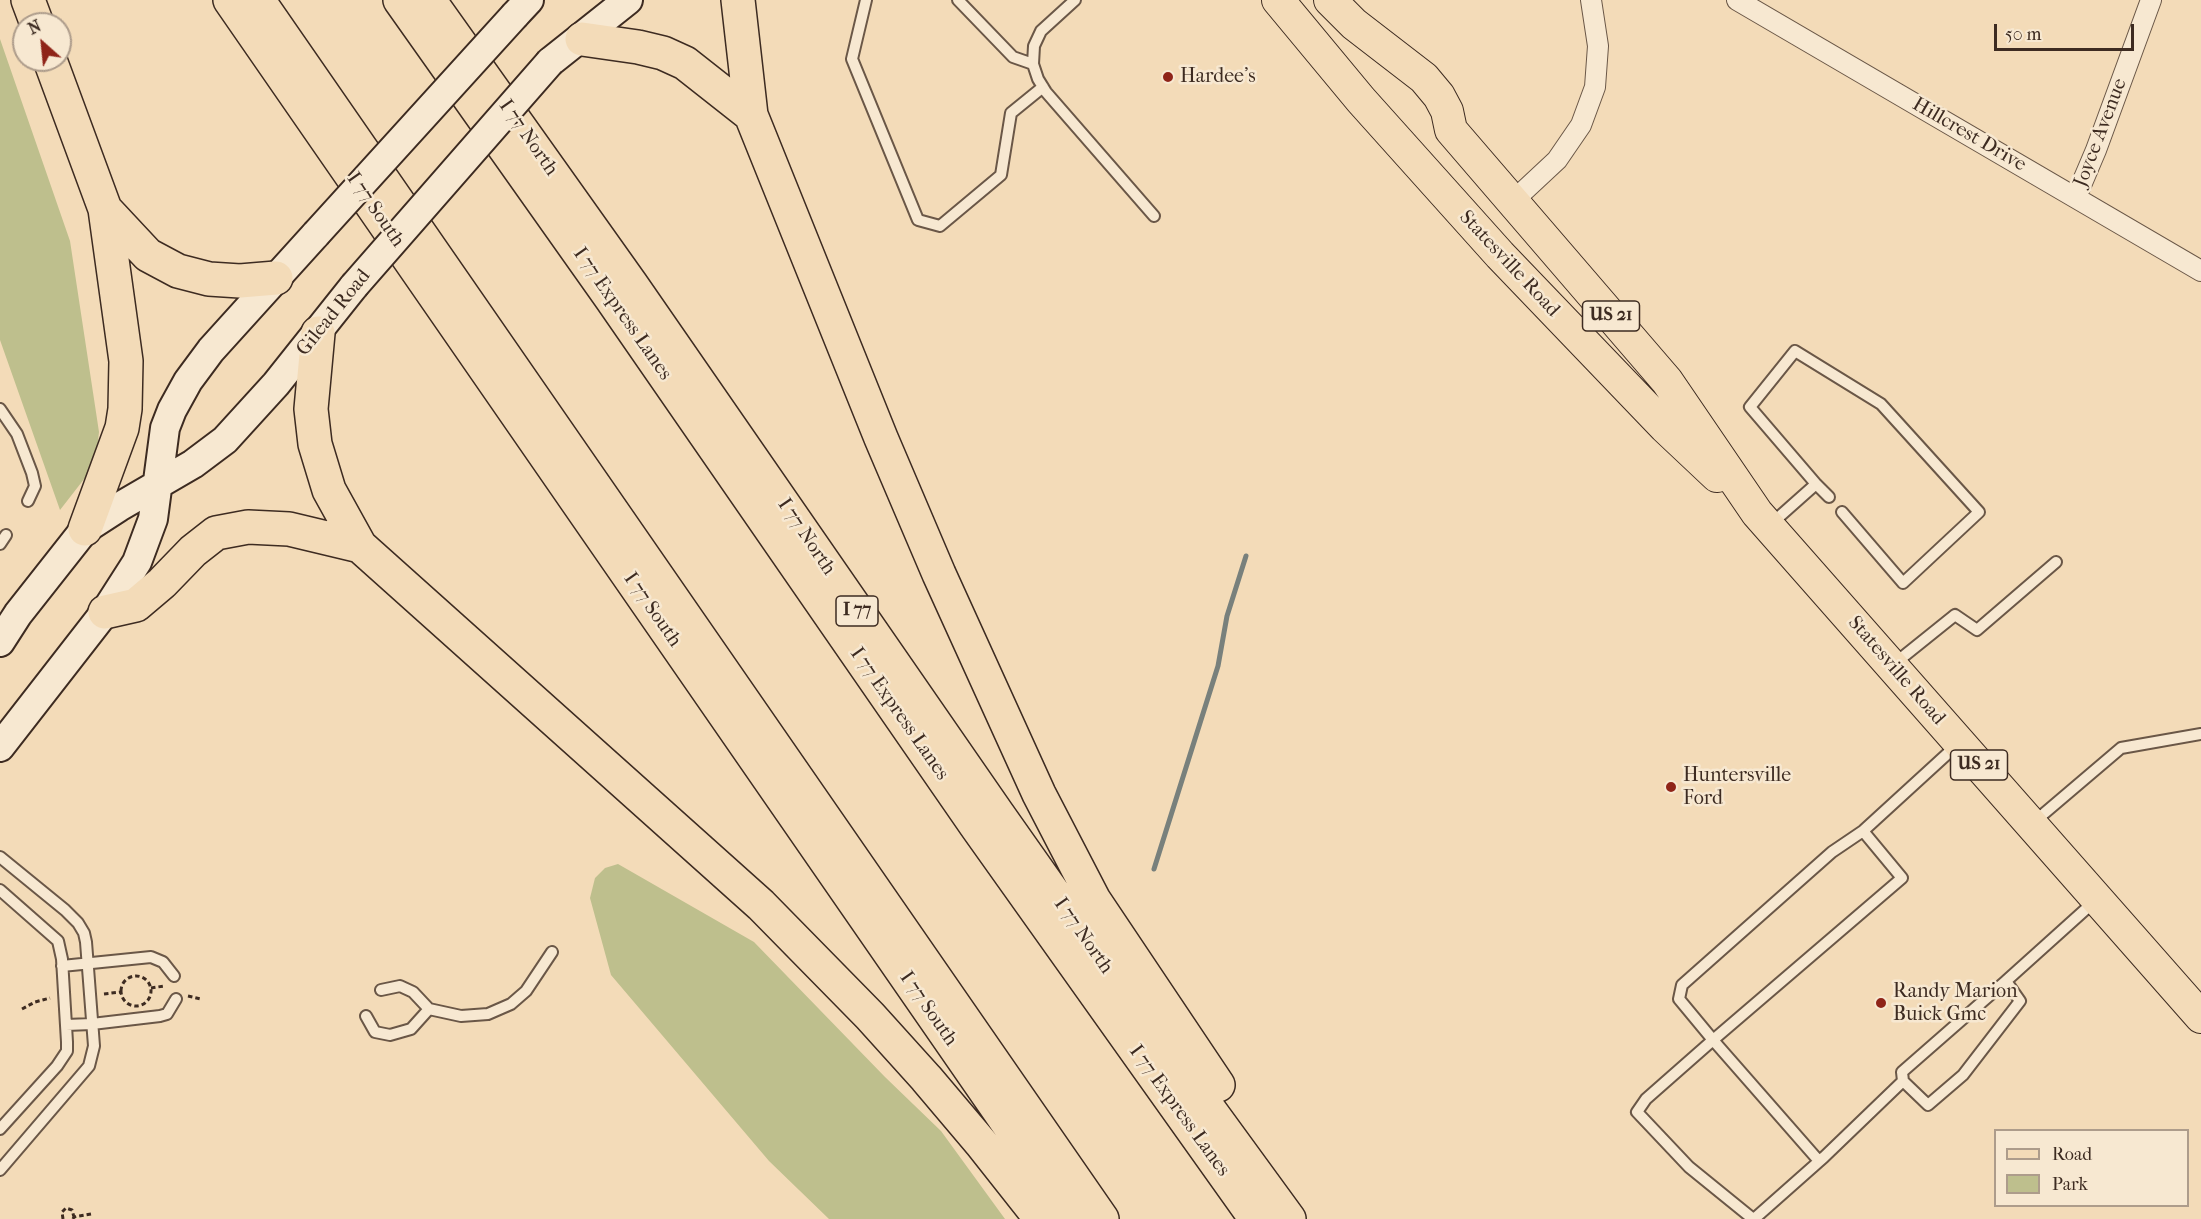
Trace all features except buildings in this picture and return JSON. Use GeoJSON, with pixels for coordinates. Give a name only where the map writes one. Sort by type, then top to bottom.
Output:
{"type":"FeatureCollection","features":[{"type":"Feature","properties":{"kind":"highway","name":"I 77 South"},"geometry":{"type":"LineString","coordinates":[[230,0],[1074,1219]]}},
{"type":"Feature","properties":{"kind":"highway"},"geometry":{"type":"LineString","coordinates":[[258,0],[1102,1219]]}},
{"type":"Feature","properties":{"kind":"highway","name":"I 77 Express Lanes"},"geometry":{"type":"LineString","coordinates":[[400,0],[631,326],[977,827],[1256,1219]]}},
{"type":"Feature","properties":{"kind":"highway","name":"I 77 North"},"geometry":{"type":"LineString","coordinates":[[429,0],[637,293],[1113,979],[1289,1219]]}},
{"type":"Feature","properties":{"kind":"highway"},"geometry":{"type":"LineString","coordinates":[[742,9],[751,115],[894,470],[939,574],[1065,846],[1094,900],[1307,1219]]}},
{"type":"Feature","properties":{"kind":"highway"},"geometry":{"type":"LineString","coordinates":[[582,39],[618,42],[663,53],[685,63],[751,115]]}},
{"type":"Feature","properties":{"kind":"highway"},"geometry":{"type":"LineString","coordinates":[[54,72],[105,209],[126,361],[125,409],[122,428],[85,529]]}},
{"type":"Feature","properties":{"kind":"highway"},"geometry":{"type":"LineString","coordinates":[[105,209],[148,255],[178,272],[209,279],[240,281],[276,278]]}},
{"type":"Feature","properties":{"kind":"highway"},"geometry":{"type":"LineString","coordinates":[[318,333],[311,409],[315,444],[329,490],[360,546],[761,905],[870,1016],[926,1078],[1041,1219]]}},
{"type":"Feature","properties":{"kind":"highway"},"geometry":{"type":"LineString","coordinates":[[105,612],[136,605],[162,583],[193,551],[216,533],[248,527],[289,529],[360,546]]}},
{"type":"Feature","properties":{"kind":"main road","name":"Gilead Road"},"geometry":{"type":"LineString","coordinates":[[0,642],[18,614],[85,529],[193,464],[225,440],[258,405],[354,286],[550,62],[582,39],[628,0]]}},
{"type":"Feature","properties":{"kind":"main road","name":"Statesville Road"},"geometry":{"type":"LineString","coordinates":[[1278,0],[1361,100],[1500,255],[1665,428],[1763,520],[2097,899],[2194,1004]]}},
{"type":"Feature","properties":{"kind":"main road","name":"Statesville Road"},"geometry":{"type":"LineString","coordinates":[[1330,0],[1354,24],[1424,78],[1439,96],[1447,111],[1451,130],[1667,381],[1763,520]]}},
{"type":"Feature","properties":{"kind":"main road"},"geometry":{"type":"LineString","coordinates":[[0,747],[105,612],[137,562],[153,519],[165,428],[172,410],[189,381],[211,350],[522,8]]}},
{"type":"Feature","properties":{"kind":"main road"},"geometry":{"type":"LineString","coordinates":[[1361,100],[1377,93],[1385,97],[1414,135],[1424,143],[1437,145],[1446,140],[1451,130]]}},
{"type":"Feature","properties":{"kind":"street"},"geometry":{"type":"LineString","coordinates":[[1512,202],[1557,160],[1581,125],[1594,87],[1598,46],[1591,0]]}},
{"type":"Feature","properties":{"kind":"street","name":"Hillcrest Drive"},"geometry":{"type":"LineString","coordinates":[[1737,0],[2201,271]]}},
{"type":"Feature","properties":{"kind":"street","name":"Joyce Avenue"},"geometry":{"type":"LineString","coordinates":[[2076,197],[2097,150],[2151,0]]}},
{"type":"Feature","properties":{"kind":"lane"},"geometry":{"type":"LineString","coordinates":[[866,0],[852,59],[918,220],[939,226],[1001,175],[1011,113],[1043,87]]}},
{"type":"Feature","properties":{"kind":"lane"},"geometry":{"type":"LineString","coordinates":[[958,0],[1013,57],[1033,64]]}},
{"type":"Feature","properties":{"kind":"lane"},"geometry":{"type":"LineString","coordinates":[[1076,0],[1041,31],[1034,46],[1033,64],[1038,79],[1154,216]]}},
{"type":"Feature","properties":{"kind":"lane"},"geometry":{"type":"LineString","coordinates":[[1829,497],[1750,407],[1796,351],[1881,404],[1979,512],[1903,583],[1842,512]]}},
{"type":"Feature","properties":{"kind":"lane"},"geometry":{"type":"LineString","coordinates":[[1,415],[17,434],[32,473],[35,486],[28,501]]}},
{"type":"Feature","properties":{"kind":"lane"},"geometry":{"type":"LineString","coordinates":[[1763,520],[1816,484]]}},
{"type":"Feature","properties":{"kind":"lane"},"geometry":{"type":"LineString","coordinates":[[1892,666],[1955,615],[1977,630],[2056,562]]}},
{"type":"Feature","properties":{"kind":"lane"},"geometry":{"type":"LineString","coordinates":[[2031,824],[2121,748],[2201,734]]}},
{"type":"Feature","properties":{"kind":"lane"},"geometry":{"type":"LineString","coordinates":[[1819,1161],[1679,999],[1682,985],[1832,852],[1863,831],[1959,742]]}},
{"type":"Feature","properties":{"kind":"lane"},"geometry":{"type":"LineString","coordinates":[[1863,831],[1902,878],[1646,1099],[1637,1112],[1689,1167],[1753,1219],[1819,1161],[1903,1081]]}},
{"type":"Feature","properties":{"kind":"lane"},"geometry":{"type":"LineString","coordinates":[[0,857],[78,923],[86,942],[94,1046],[89,1066],[0,1170]]}},
{"type":"Feature","properties":{"kind":"lane"},"geometry":{"type":"LineString","coordinates":[[0,890],[58,941],[62,966],[67,1051],[0,1130]]}},
{"type":"Feature","properties":{"kind":"lane"},"geometry":{"type":"LineString","coordinates":[[2006,981],[2019,1001],[1963,1075],[1928,1105],[1903,1081],[1902,1072],[2097,899]]}},
{"type":"Feature","properties":{"kind":"lane"},"geometry":{"type":"LineString","coordinates":[[381,990],[400,986],[414,992],[429,1009],[461,1016],[488,1014],[511,1004],[526,991],[552,952]]}},
{"type":"Feature","properties":{"kind":"lane"},"geometry":{"type":"LineString","coordinates":[[62,966],[151,957],[163,962],[174,976]]}},
{"type":"Feature","properties":{"kind":"lane"},"geometry":{"type":"LineString","coordinates":[[66,1024],[92,1024],[160,1016],[167,1014],[176,999]]}},
{"type":"Feature","properties":{"kind":"lane"},"geometry":{"type":"LineString","coordinates":[[366,1016],[375,1032],[390,1035],[411,1029],[429,1009]]}},
{"type":"Feature","properties":{"kind":"path"},"geometry":{"type":"LineString","coordinates":[[137,976],[146,980],[151,988],[147,1002],[138,1007],[124,1002],[120,992],[123,982],[137,976]]}},
{"type":"Feature","properties":{"kind":"path"},"geometry":{"type":"LineString","coordinates":[[63,1219],[62,1212],[66,1208],[72,1210],[74,1218],[90,1214]]}},
{"type":"Feature","properties":{"kind":"green space"},"geometry":{"type":"Polygon","coordinates":[[[0,39],[70,241],[99,432],[96,458],[88,474],[60,510],[0,340],[0,39]]]}},
{"type":"Feature","properties":{"kind":"green space"},"geometry":{"type":"Polygon","coordinates":[[[618,864],[754,942],[885,1077],[941,1131],[1005,1219],[829,1219],[769,1161],[611,975],[590,898],[595,878],[605,868],[618,864]]]}},
{"type":"Feature","properties":{"kind":"waterway"},"geometry":{"type":"LineString","coordinates":[[1154,869],[1218,666],[1227,616],[1246,556]]}},
{"type":"Feature","properties":{"kind":"place","name":"Hardee's"},"geometry":{"type":"Point","coordinates":[1168,77]}},
{"type":"Feature","properties":{"kind":"place","name":"Huntersville Ford"},"geometry":{"type":"Point","coordinates":[1671,787]}},
{"type":"Feature","properties":{"kind":"place","name":"Randy Marion Buick Gmc"},"geometry":{"type":"Point","coordinates":[1881,1003]}}]}
